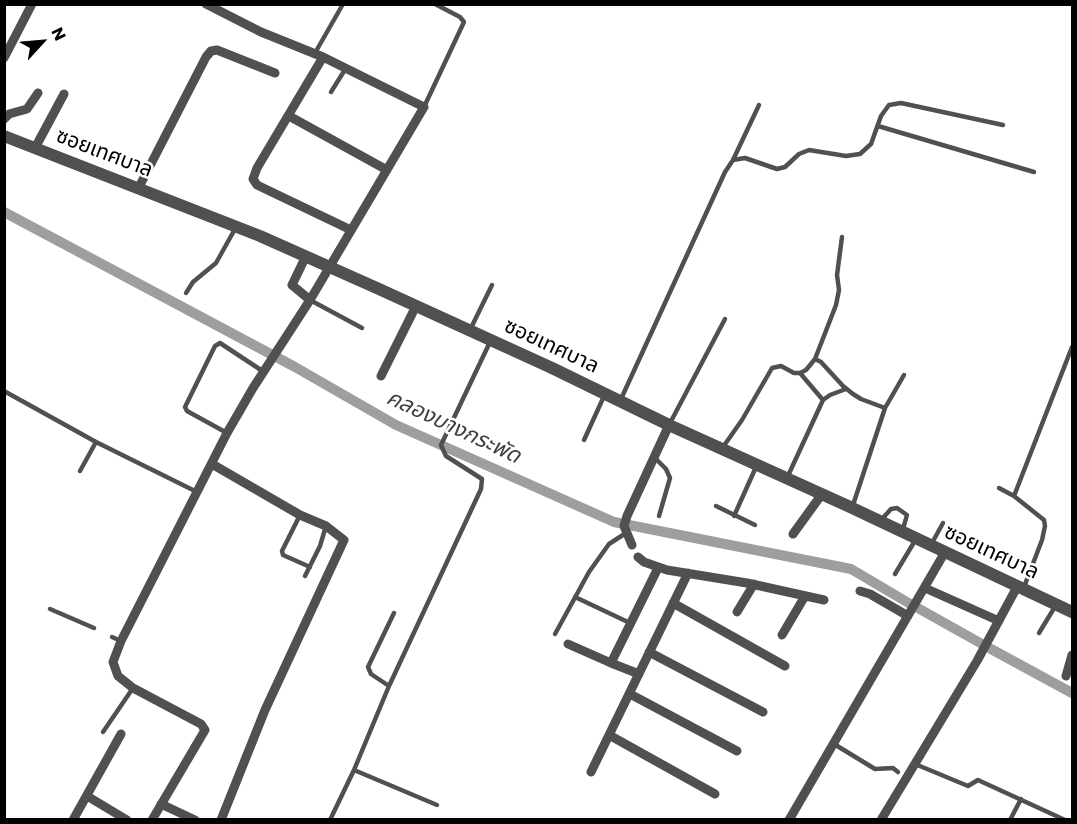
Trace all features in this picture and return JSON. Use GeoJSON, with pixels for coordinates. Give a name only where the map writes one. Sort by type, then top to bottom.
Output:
{"type":"FeatureCollection","features":[{"type":"Feature","properties":{"kind":"street"},"geometry":{"type":"LineString","coordinates":[[4,58],[32,4]]}},
{"type":"Feature","properties":{"kind":"street"},"geometry":{"type":"LineString","coordinates":[[152,819],[205,730],[201,724],[133,688],[118,676],[113,662],[116,639],[227,433],[310,300],[423,107],[319,55],[261,32],[206,4]]}},
{"type":"Feature","properties":{"kind":"street"},"geometry":{"type":"LineString","coordinates":[[138,189],[211,51],[217,50],[275,73]]}},
{"type":"Feature","properties":{"kind":"street"},"geometry":{"type":"LineString","coordinates":[[319,55],[289,116],[253,179],[257,185],[351,230]]}},
{"type":"Feature","properties":{"kind":"street"},"geometry":{"type":"LineString","coordinates":[[4,119],[9,114],[27,109],[38,93]]}},
{"type":"Feature","properties":{"kind":"street"},"geometry":{"type":"LineString","coordinates":[[35,148],[64,94]]}},
{"type":"Feature","properties":{"kind":"street"},"geometry":{"type":"LineString","coordinates":[[289,116],[387,170]]}},
{"type":"Feature","properties":{"kind":"street","name":"ซอยเทศบาล"},"geometry":{"type":"LineString","coordinates":[[4,136],[236,226],[306,256],[470,330],[1072,612]]}},
{"type":"Feature","properties":{"kind":"street"},"geometry":{"type":"LineString","coordinates":[[306,256],[292,285],[310,300]]}},
{"type":"Feature","properties":{"kind":"street"},"geometry":{"type":"LineString","coordinates":[[381,376],[416,306]]}},
{"type":"Feature","properties":{"kind":"street"},"geometry":{"type":"LineString","coordinates":[[632,545],[625,525],[669,425]]}},
{"type":"Feature","properties":{"kind":"street"},"geometry":{"type":"LineString","coordinates":[[212,464],[344,538],[343,545],[266,710],[222,819]]}},
{"type":"Feature","properties":{"kind":"street"},"geometry":{"type":"LineString","coordinates":[[793,534],[822,494]]}},
{"type":"Feature","properties":{"kind":"street"},"geometry":{"type":"LineString","coordinates":[[789,819],[945,552]]}},
{"type":"Feature","properties":{"kind":"street"},"geometry":{"type":"LineString","coordinates":[[638,557],[658,568],[754,584],[824,600]]}},
{"type":"Feature","properties":{"kind":"street"},"geometry":{"type":"LineString","coordinates":[[611,663],[658,568]]}},
{"type":"Feature","properties":{"kind":"street"},"geometry":{"type":"LineString","coordinates":[[591,772],[688,573]]}},
{"type":"Feature","properties":{"kind":"street"},"geometry":{"type":"LineString","coordinates":[[737,612],[754,584]]}},
{"type":"Feature","properties":{"kind":"street"},"geometry":{"type":"LineString","coordinates":[[925,588],[999,621]]}},
{"type":"Feature","properties":{"kind":"street"},"geometry":{"type":"LineString","coordinates":[[881,819],[1020,588]]}},
{"type":"Feature","properties":{"kind":"street"},"geometry":{"type":"LineString","coordinates":[[860,591],[870,594],[908,616]]}},
{"type":"Feature","properties":{"kind":"street"},"geometry":{"type":"LineString","coordinates":[[782,635],[805,596]]}},
{"type":"Feature","properties":{"kind":"street"},"geometry":{"type":"LineString","coordinates":[[673,603],[785,666]]}},
{"type":"Feature","properties":{"kind":"street"},"geometry":{"type":"LineString","coordinates":[[568,644],[639,674]]}},
{"type":"Feature","properties":{"kind":"street"},"geometry":{"type":"LineString","coordinates":[[650,652],[763,711]]}},
{"type":"Feature","properties":{"kind":"street"},"geometry":{"type":"LineString","coordinates":[[1066,676],[1072,655]]}},
{"type":"Feature","properties":{"kind":"street"},"geometry":{"type":"LineString","coordinates":[[630,694],[737,751]]}},
{"type":"Feature","properties":{"kind":"street"},"geometry":{"type":"LineString","coordinates":[[73,819],[121,734]]}},
{"type":"Feature","properties":{"kind":"street"},"geometry":{"type":"LineString","coordinates":[[609,735],[715,794]]}},
{"type":"Feature","properties":{"kind":"street"},"geometry":{"type":"LineString","coordinates":[[87,796],[127,819]]}},
{"type":"Feature","properties":{"kind":"street"},"geometry":{"type":"LineString","coordinates":[[161,804],[195,819]]}},
{"type":"Feature","properties":{"kind":"lane"},"geometry":{"type":"LineString","coordinates":[[319,55],[343,4]]}},
{"type":"Feature","properties":{"kind":"lane"},"geometry":{"type":"LineString","coordinates":[[423,107],[464,22],[460,16],[435,4]]}},
{"type":"Feature","properties":{"kind":"lane"},"geometry":{"type":"LineString","coordinates":[[332,92],[346,68]]}},
{"type":"Feature","properties":{"kind":"lane"},"geometry":{"type":"LineString","coordinates":[[733,160],[745,158],[777,169],[785,167],[799,154],[809,150],[846,156],[860,153],[872,144],[881,116],[889,105],[901,103],[1003,126]]}},
{"type":"Feature","properties":{"kind":"lane"},"geometry":{"type":"LineString","coordinates":[[620,401],[725,172],[759,105]]}},
{"type":"Feature","properties":{"kind":"lane"},"geometry":{"type":"LineString","coordinates":[[878,126],[1035,172]]}},
{"type":"Feature","properties":{"kind":"lane"},"geometry":{"type":"LineString","coordinates":[[186,293],[193,282],[216,262],[236,226]]}},
{"type":"Feature","properties":{"kind":"lane"},"geometry":{"type":"LineString","coordinates":[[722,449],[772,368],[781,366],[794,373],[800,373],[806,370],[815,359],[836,305],[842,237]]}},
{"type":"Feature","properties":{"kind":"lane"},"geometry":{"type":"LineString","coordinates":[[470,330],[492,285]]}},
{"type":"Feature","properties":{"kind":"lane"},"geometry":{"type":"LineString","coordinates":[[310,300],[362,328]]}},
{"type":"Feature","properties":{"kind":"lane"},"geometry":{"type":"LineString","coordinates":[[669,425],[725,319]]}},
{"type":"Feature","properties":{"kind":"lane"},"geometry":{"type":"LineString","coordinates":[[330,819],[483,482],[482,479],[446,456],[441,449],[442,440],[491,340]]}},
{"type":"Feature","properties":{"kind":"lane"},"geometry":{"type":"LineString","coordinates":[[227,433],[187,411],[185,407],[215,346],[220,343],[264,372]]}},
{"type":"Feature","properties":{"kind":"lane"},"geometry":{"type":"LineString","coordinates":[[1014,496],[1072,347]]}},
{"type":"Feature","properties":{"kind":"lane"},"geometry":{"type":"LineString","coordinates":[[815,359],[827,368],[846,389],[861,399],[885,408]]}},
{"type":"Feature","properties":{"kind":"lane"},"geometry":{"type":"LineString","coordinates":[[800,373],[823,400]]}},
{"type":"Feature","properties":{"kind":"lane"},"geometry":{"type":"LineString","coordinates":[[852,508],[885,408],[904,375]]}},
{"type":"Feature","properties":{"kind":"lane"},"geometry":{"type":"LineString","coordinates":[[787,478],[823,400],[830,394],[846,389]]}},
{"type":"Feature","properties":{"kind":"lane"},"geometry":{"type":"LineString","coordinates":[[4,391],[96,442],[197,492]]}},
{"type":"Feature","properties":{"kind":"lane"},"geometry":{"type":"LineString","coordinates":[[584,440],[605,394]]}},
{"type":"Feature","properties":{"kind":"lane"},"geometry":{"type":"LineString","coordinates":[[81,471],[96,442]]}},
{"type":"Feature","properties":{"kind":"lane"},"geometry":{"type":"LineString","coordinates":[[654,457],[666,469],[670,478],[659,516]]}},
{"type":"Feature","properties":{"kind":"lane"},"geometry":{"type":"LineString","coordinates":[[734,516],[757,465]]}},
{"type":"Feature","properties":{"kind":"lane"},"geometry":{"type":"LineString","coordinates":[[999,488],[1014,496],[1044,520],[1042,540],[1020,588]]}},
{"type":"Feature","properties":{"kind":"lane"},"geometry":{"type":"LineString","coordinates":[[716,506],[755,525]]}},
{"type":"Feature","properties":{"kind":"lane"},"geometry":{"type":"LineString","coordinates":[[880,521],[891,509],[897,508],[908,515],[902,532]]}},
{"type":"Feature","properties":{"kind":"lane"},"geometry":{"type":"LineString","coordinates":[[300,515],[282,551],[283,555],[310,567]]}},
{"type":"Feature","properties":{"kind":"lane"},"geometry":{"type":"LineString","coordinates":[[930,545],[943,522]]}},
{"type":"Feature","properties":{"kind":"lane"},"geometry":{"type":"LineString","coordinates":[[555,634],[589,572],[625,525]]}},
{"type":"Feature","properties":{"kind":"lane"},"geometry":{"type":"LineString","coordinates":[[305,576],[326,526]]}},
{"type":"Feature","properties":{"kind":"lane"},"geometry":{"type":"LineString","coordinates":[[895,574],[916,539]]}},
{"type":"Feature","properties":{"kind":"lane"},"geometry":{"type":"LineString","coordinates":[[575,597],[630,623]]}},
{"type":"Feature","properties":{"kind":"lane"},"geometry":{"type":"LineString","coordinates":[[1039,633],[1056,605]]}},
{"type":"Feature","properties":{"kind":"lane"},"geometry":{"type":"LineString","coordinates":[[50,609],[94,628]]}},
{"type":"Feature","properties":{"kind":"lane"},"geometry":{"type":"LineString","coordinates":[[389,686],[371,674],[368,667],[394,613]]}},
{"type":"Feature","properties":{"kind":"lane"},"geometry":{"type":"LineString","coordinates":[[103,732],[133,688]]}},
{"type":"Feature","properties":{"kind":"lane"},"geometry":{"type":"LineString","coordinates":[[834,744],[875,769],[893,768],[898,772]]}},
{"type":"Feature","properties":{"kind":"lane"},"geometry":{"type":"LineString","coordinates":[[915,764],[968,786],[978,780],[1065,819]]}},
{"type":"Feature","properties":{"kind":"lane"},"geometry":{"type":"LineString","coordinates":[[354,770],[437,805]]}},
{"type":"Feature","properties":{"kind":"lane"},"geometry":{"type":"LineString","coordinates":[[1010,819],[1021,799]]}},
{"type":"Feature","properties":{"kind":"waterway","name":"คลองบางกระพัด"},"geometry":{"type":"LineString","coordinates":[[4,212],[295,367],[396,425],[614,522],[851,569],[912,605]]}},
{"type":"Feature","properties":{"kind":"waterway","name":"คลองบางกระพัด"},"geometry":{"type":"LineString","coordinates":[[916,607],[982,644]]}},
{"type":"Feature","properties":{"kind":"waterway","name":"คลองบางกระพัด"},"geometry":{"type":"LineString","coordinates":[[991,649],[1072,693]]}}]}
